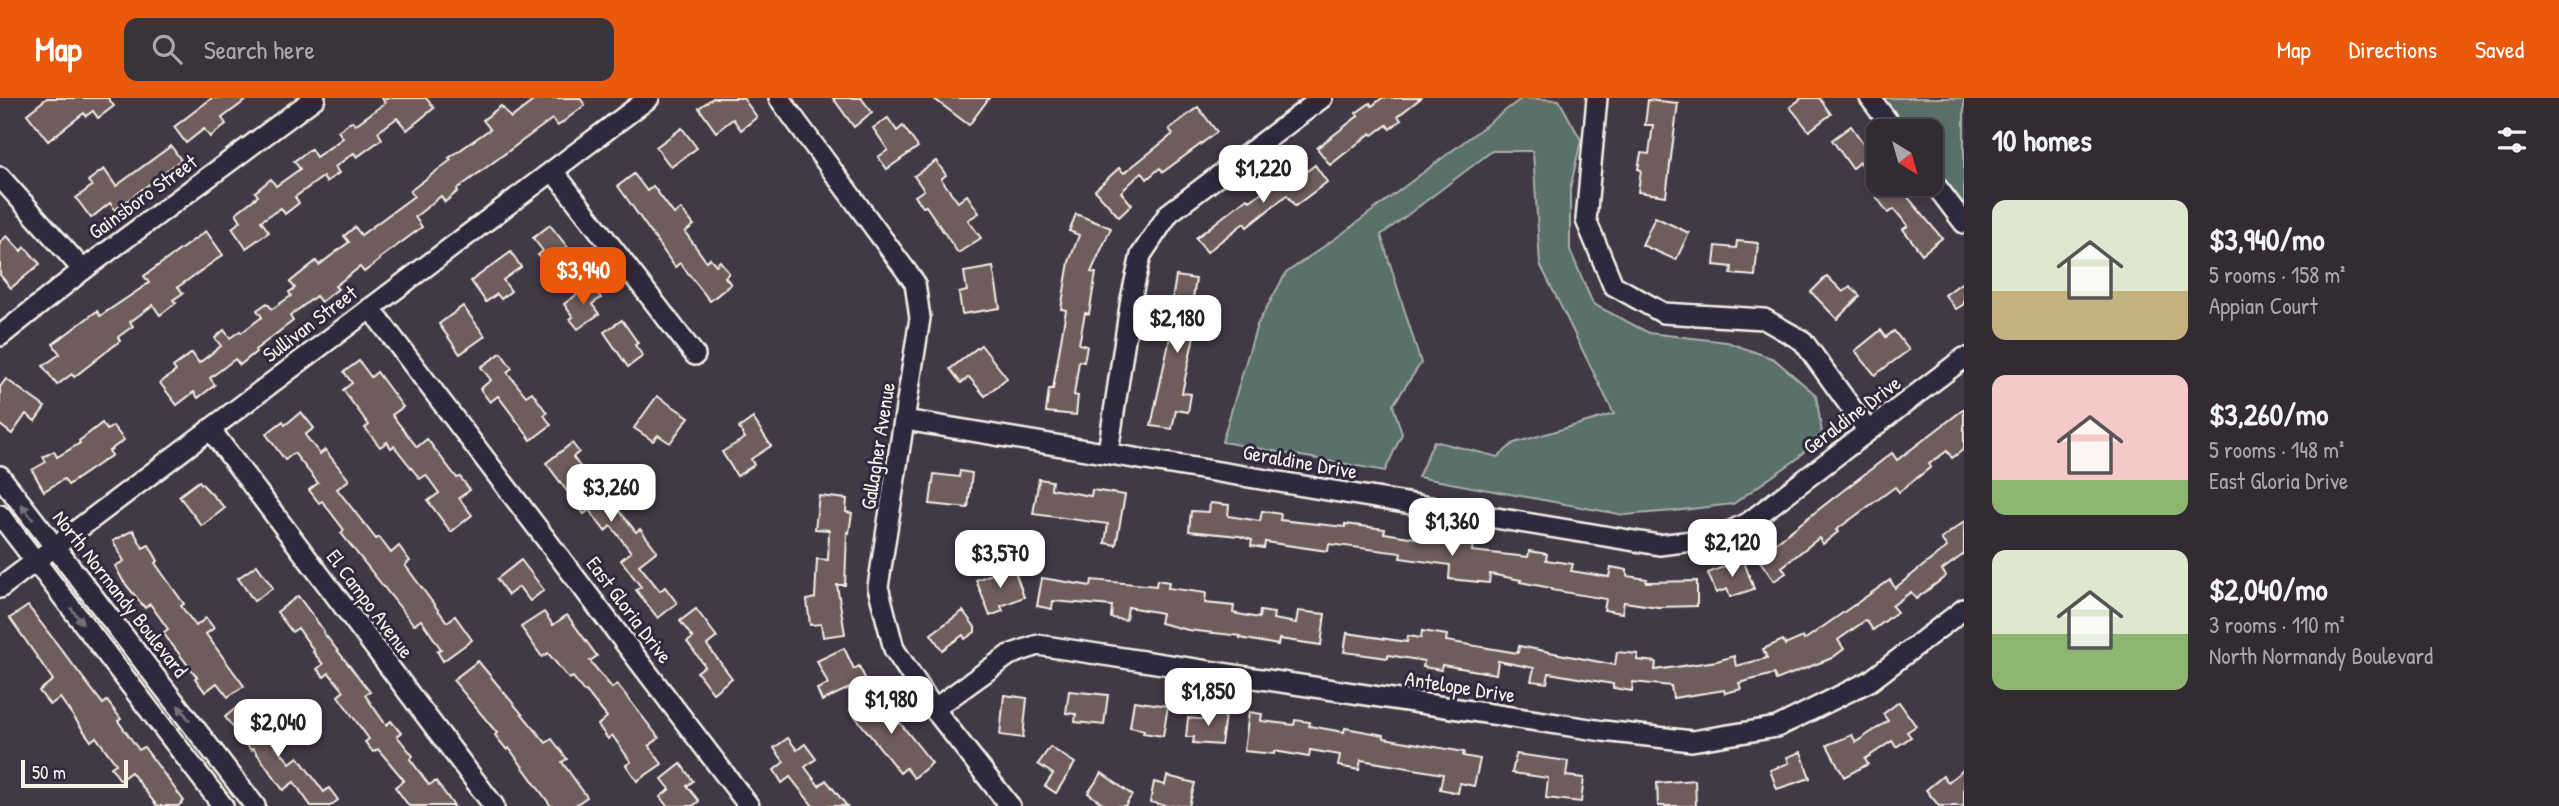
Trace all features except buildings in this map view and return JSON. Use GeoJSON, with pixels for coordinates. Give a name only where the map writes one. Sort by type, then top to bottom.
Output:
{"type":"FeatureCollection","features":[{"type":"Feature","properties":{"kind":"street","name":"Gainsboro Street"},"geometry":{"type":"LineString","coordinates":[[0,336],[83,270],[315,98]]}},
{"type":"Feature","properties":{"kind":"street","name":"Sullivan Street"},"geometry":{"type":"LineString","coordinates":[[0,588],[649,98]]}},
{"type":"Feature","properties":{"kind":"street","name":"Gallagher Avenue"},"geometry":{"type":"LineString","coordinates":[[779,98],[915,283],[920,318],[878,587],[894,649],[934,709],[1010,806]]}},
{"type":"Feature","properties":{"kind":"street"},"geometry":{"type":"LineString","coordinates":[[1108,452],[1131,299],[1141,255],[1169,213],[1322,98]]}},
{"type":"Feature","properties":{"kind":"street"},"geometry":{"type":"LineString","coordinates":[[1597,98],[1586,220],[1613,285],[1662,313],[1764,319],[1803,341],[1868,431]]}},
{"type":"Feature","properties":{"kind":"street"},"geometry":{"type":"LineString","coordinates":[[1870,98],[1886,119]]}},
{"type":"Feature","properties":{"kind":"street"},"geometry":{"type":"LineString","coordinates":[[553,170],[695,355]]}},
{"type":"Feature","properties":{"kind":"street"},"geometry":{"type":"LineString","coordinates":[[0,177],[83,270]]}},
{"type":"Feature","properties":{"kind":"street"},"geometry":{"type":"LineString","coordinates":[[1943,195],[1964,223]]}},
{"type":"Feature","properties":{"kind":"street","name":"East Gloria Drive"},"geometry":{"type":"LineString","coordinates":[[370,308],[749,806]]}},
{"type":"Feature","properties":{"kind":"street","name":"Geraldine Drive"},"geometry":{"type":"LineString","coordinates":[[905,420],[1659,545],[1717,538],[1749,522],[1964,358]]}},
{"type":"Feature","properties":{"kind":"street","name":"El Campo Avenue"},"geometry":{"type":"LineString","coordinates":[[210,429],[494,806]]}},
{"type":"Feature","properties":{"kind":"street","name":"North Normandy Boulevard"},"geometry":{"type":"LineString","coordinates":[[0,476],[255,806]]}},
{"type":"Feature","properties":{"kind":"street"},"geometry":{"type":"LineString","coordinates":[[0,515],[223,806]]}},
{"type":"Feature","properties":{"kind":"street","name":"Antelope Drive"},"geometry":{"type":"LineString","coordinates":[[934,709],[1009,655],[1038,645],[1603,731],[1692,741],[1777,727],[1870,681],[1964,608]]}},
{"type":"Feature","properties":{"kind":"green space"},"geometry":{"type":"Polygon","coordinates":[[[1522,98],[1559,100],[1581,140],[1570,189],[1570,250],[1593,304],[1649,333],[1727,342],[1774,359],[1816,395],[1822,433],[1797,459],[1733,504],[1624,515],[1418,477],[1434,441],[1498,457],[1514,443],[1614,414],[1540,264],[1533,151],[1492,151],[1381,235],[1421,363],[1393,405],[1402,434],[1385,471],[1222,442],[1257,325],[1286,273],[1522,98]]]}},
{"type":"Feature","properties":{"kind":"green space"},"geometry":{"type":"Polygon","coordinates":[[[1882,98],[1964,98],[1964,204],[1943,177],[1943,119],[1899,119],[1882,98]]]}}]}
